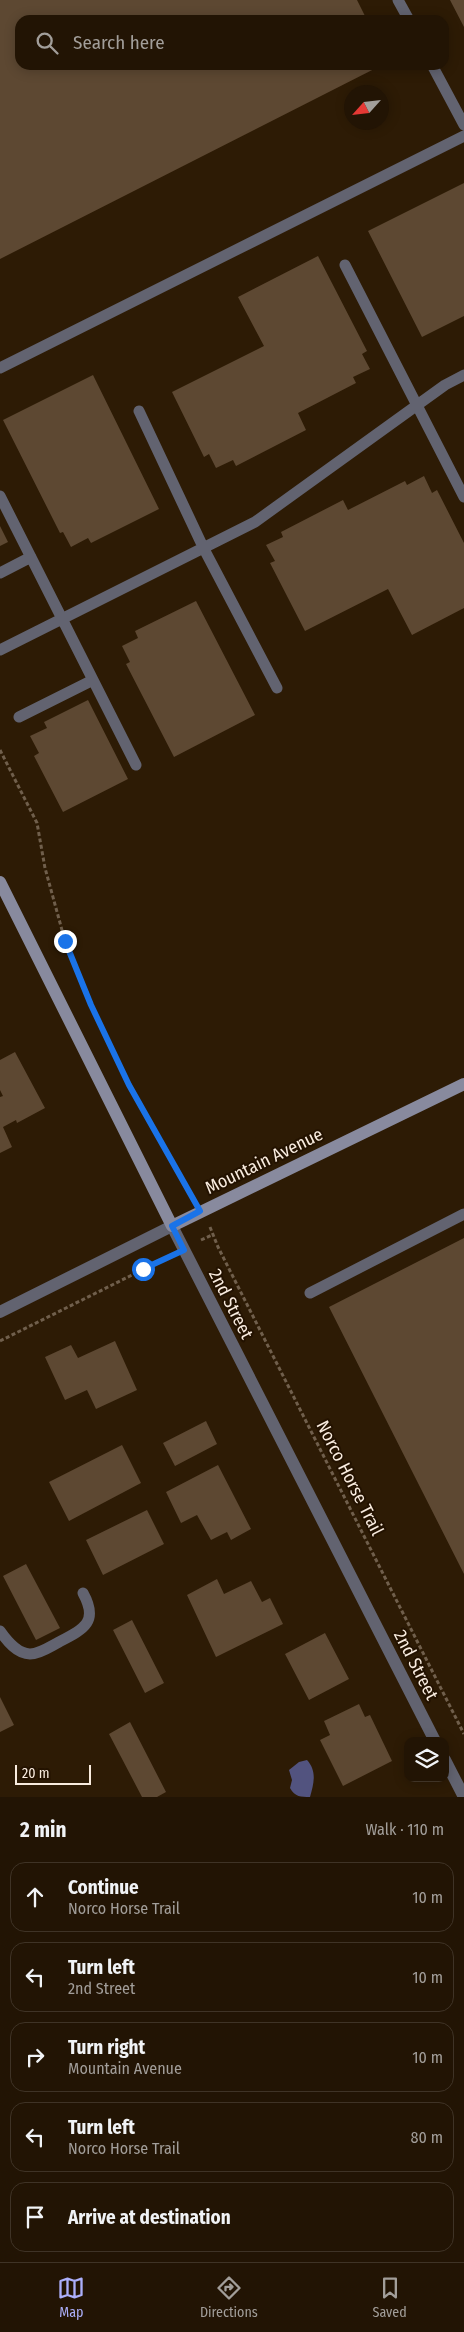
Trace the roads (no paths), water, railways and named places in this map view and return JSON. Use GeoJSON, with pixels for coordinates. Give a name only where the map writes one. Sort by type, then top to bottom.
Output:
{"type":"FeatureCollection","features":[{"type":"Feature","properties":{"kind":"main road","name":"2nd Street"},"geometry":{"type":"LineString","coordinates":[[0,882],[172,1226]]}},
{"type":"Feature","properties":{"kind":"main road","name":"Mountain Avenue"},"geometry":{"type":"LineString","coordinates":[[172,1226],[464,1084]]}},
{"type":"Feature","properties":{"kind":"street","name":"2nd Street"},"geometry":{"type":"LineString","coordinates":[[172,1226],[433,1737]]}},
{"type":"Feature","properties":{"kind":"street","name":"Mountain Avenue"},"geometry":{"type":"LineString","coordinates":[[0,1312],[172,1226]]}},
{"type":"Feature","properties":{"kind":"street"},"geometry":{"type":"LineString","coordinates":[[449,1768],[464,1797]]}},
{"type":"Feature","properties":{"kind":"lane"},"geometry":{"type":"LineString","coordinates":[[398,0],[406,15]]}},
{"type":"Feature","properties":{"kind":"lane"},"geometry":{"type":"LineString","coordinates":[[435,70],[464,125]]}},
{"type":"Feature","properties":{"kind":"lane"},"geometry":{"type":"LineString","coordinates":[[0,368],[464,136]]}},
{"type":"Feature","properties":{"kind":"lane"},"geometry":{"type":"LineString","coordinates":[[345,265],[464,497]]}},
{"type":"Feature","properties":{"kind":"lane"},"geometry":{"type":"LineString","coordinates":[[0,650],[255,522],[445,385],[464,376]]}},
{"type":"Feature","properties":{"kind":"lane"},"geometry":{"type":"LineString","coordinates":[[139,411],[204,549],[277,688]]}},
{"type":"Feature","properties":{"kind":"lane"},"geometry":{"type":"LineString","coordinates":[[0,496],[136,765]]}},
{"type":"Feature","properties":{"kind":"lane"},"geometry":{"type":"LineString","coordinates":[[0,574],[31,557]]}},
{"type":"Feature","properties":{"kind":"lane"},"geometry":{"type":"LineString","coordinates":[[19,717],[93,680]]}},
{"type":"Feature","properties":{"kind":"lane"},"geometry":{"type":"LineString","coordinates":[[310,1293],[464,1214]]}},
{"type":"Feature","properties":{"kind":"lane"},"geometry":{"type":"LineString","coordinates":[[0,1632],[8,1643],[20,1651],[30,1654],[42,1651],[83,1629],[90,1617],[90,1606],[83,1593]]}},
{"type":"Feature","properties":{"kind":"water"},"geometry":{"type":"Polygon","coordinates":[[[307,1760],[312,1768],[313,1782],[310,1797],[304,1797],[298,1796],[290,1788],[292,1780],[289,1770],[299,1762],[307,1760]]]}}]}
